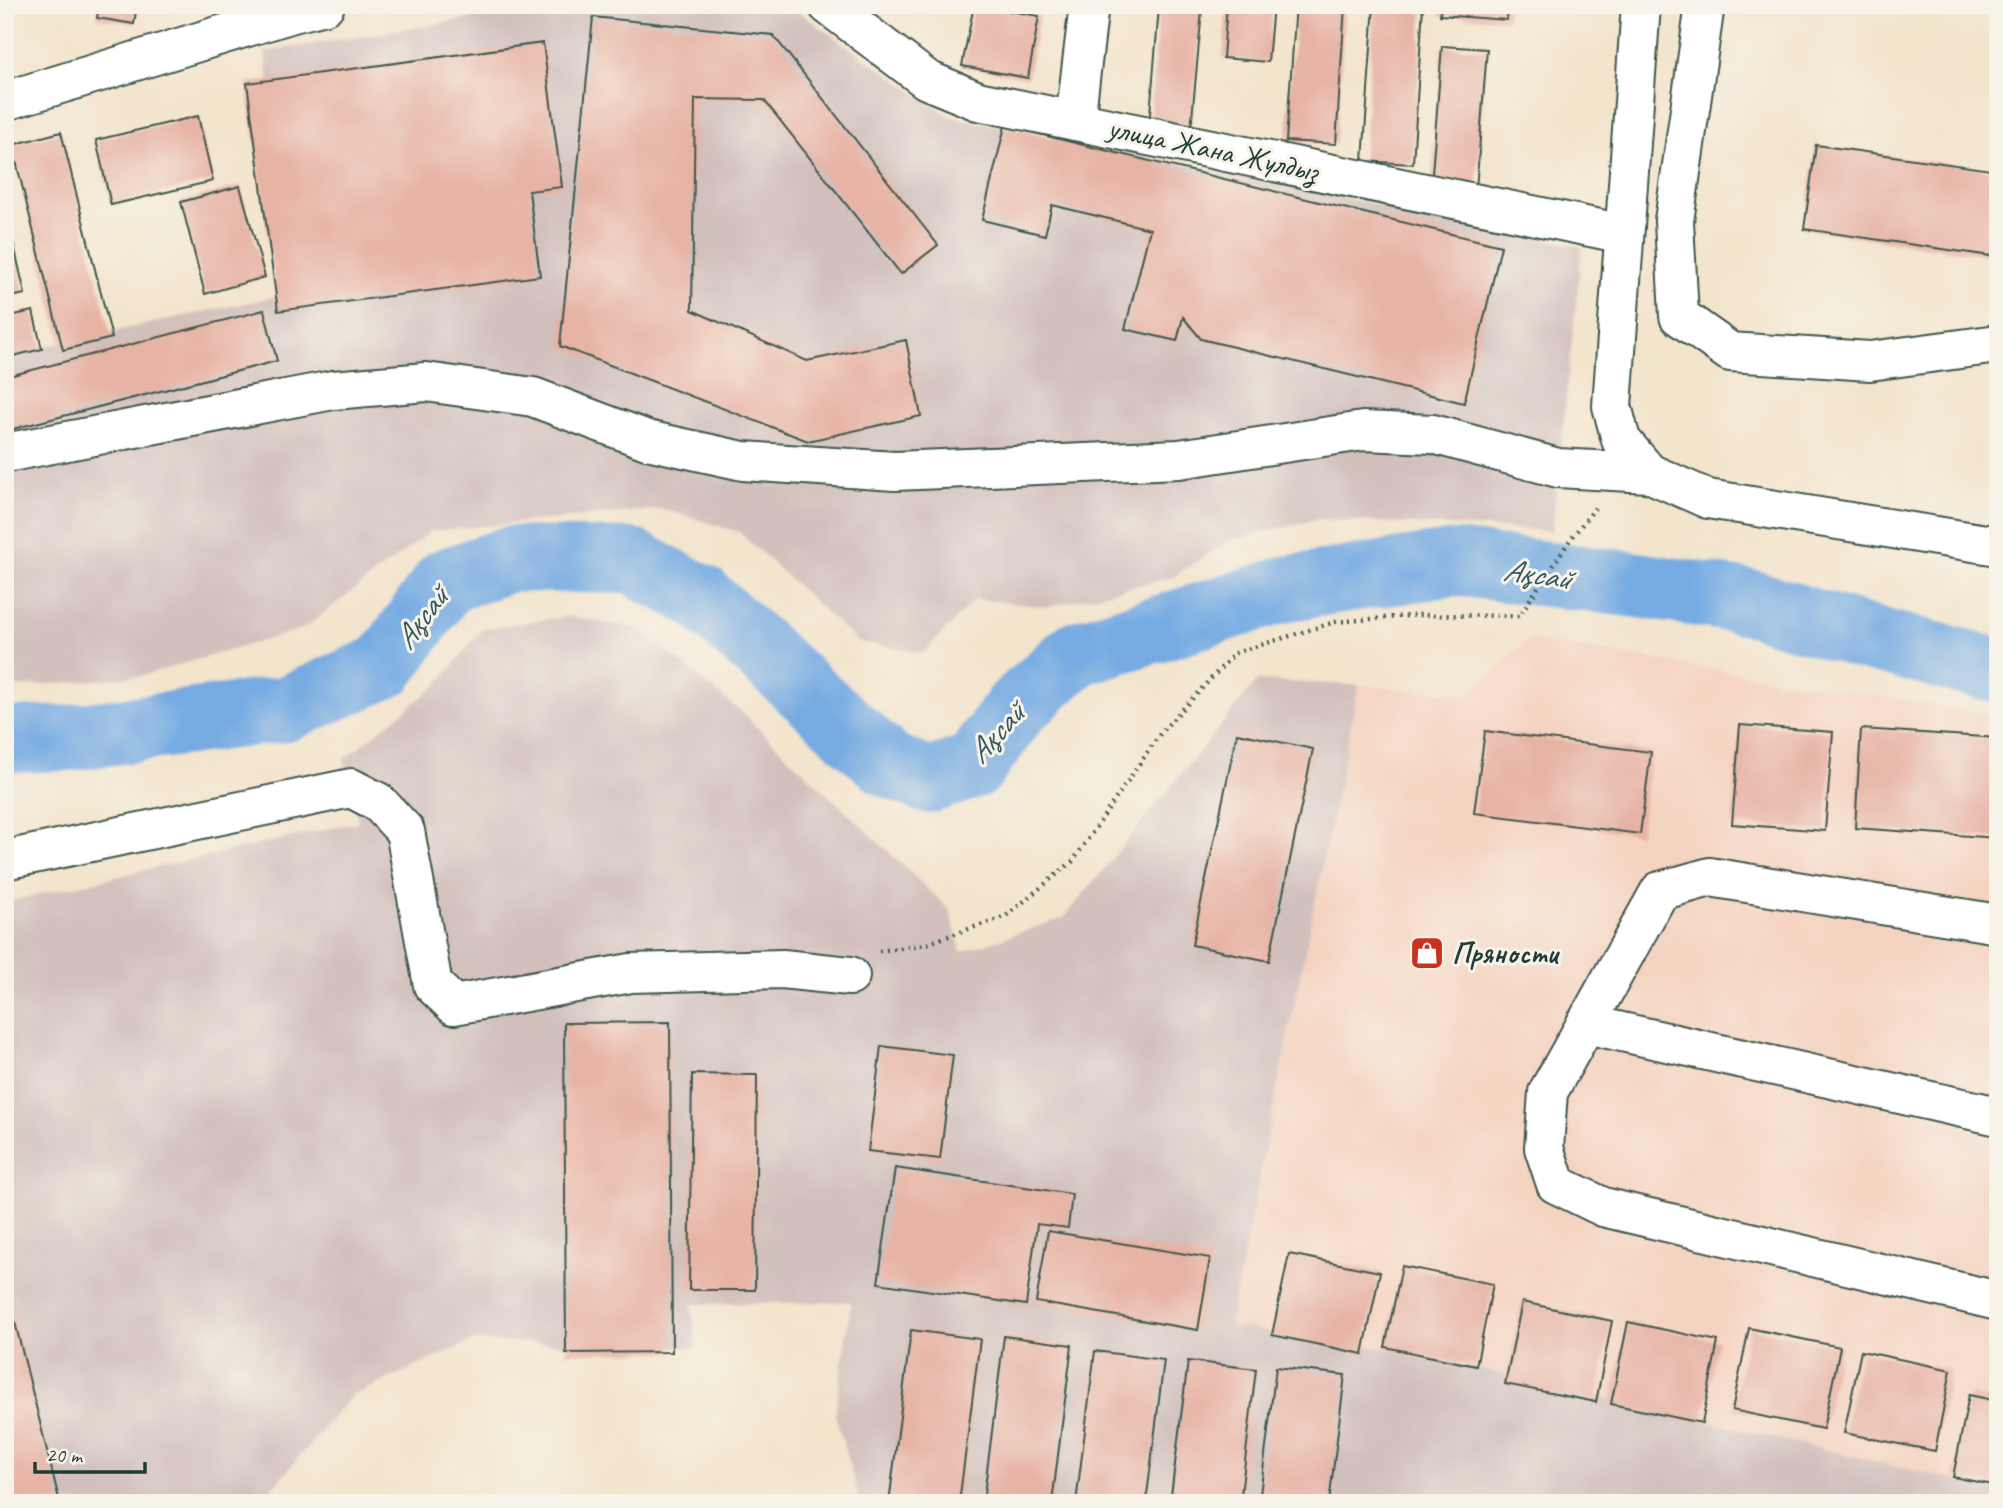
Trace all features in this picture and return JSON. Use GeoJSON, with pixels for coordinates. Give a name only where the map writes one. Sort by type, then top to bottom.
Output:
{"type":"FeatureCollection","features":[{"type":"Feature","properties":{"kind":"street","name":"улица Жана Жулдыз"},"geometry":{"type":"LineString","coordinates":[[828,5],[928,80],[978,101],[1624,234]]}},
{"type":"Feature","properties":{"kind":"street"},"geometry":{"type":"LineString","coordinates":[[1075,121],[1089,5]]}},
{"type":"Feature","properties":{"kind":"street"},"geometry":{"type":"LineString","coordinates":[[1641,5],[1612,406],[1620,440],[1649,473]]}},
{"type":"Feature","properties":{"kind":"street"},"geometry":{"type":"LineString","coordinates":[[1705,5],[1674,221],[1679,316],[1730,352],[1870,361],[1998,344]]}},
{"type":"Feature","properties":{"kind":"street"},"geometry":{"type":"LineString","coordinates":[[5,102],[304,8]]}},
{"type":"Feature","properties":{"kind":"street"},"geometry":{"type":"LineString","coordinates":[[5,453],[332,390],[426,382],[533,397],[647,440],[757,462],[895,471],[1180,459],[1363,431],[1433,434],[1558,468],[1649,473],[1708,499],[1998,547]]}},
{"type":"Feature","properties":{"kind":"street"},"geometry":{"type":"LineString","coordinates":[[5,860],[351,788],[378,802],[405,831],[433,985],[454,1004],[631,972],[782,969],[860,964]]}},
{"type":"Feature","properties":{"kind":"street"},"geometry":{"type":"LineString","coordinates":[[1998,924],[1710,877],[1660,891],[1548,1092],[1544,1148],[1556,1184],[1603,1207],[1998,1301]]}},
{"type":"Feature","properties":{"kind":"street"},"geometry":{"type":"LineString","coordinates":[[1586,1024],[1998,1116]]}},
{"type":"Feature","properties":{"kind":"path"},"geometry":{"type":"LineString","coordinates":[[860,964],[1006,916],[1073,861],[1161,731],[1235,653],[1335,622],[1420,615],[1519,616],[1570,540]]}},
{"type":"Feature","properties":{"kind":"shaded area"},"geometry":{"type":"Polygon","coordinates":[[[551,5],[788,5],[949,116],[1582,247],[1552,531],[1318,519],[1228,541],[1173,577],[1048,607],[975,599],[923,653],[858,642],[739,532],[662,509],[431,531],[303,629],[141,676],[5,688],[5,355],[296,292],[265,52],[551,5]]]}},
{"type":"Feature","properties":{"kind":"shaded area"},"geometry":{"type":"Polygon","coordinates":[[[567,616],[640,629],[740,711],[950,910],[961,952],[1064,918],[1257,681],[1359,685],[1229,1326],[1398,1350],[1998,1490],[1998,1503],[860,1503],[835,1414],[851,1302],[692,1304],[696,1348],[472,1341],[351,1396],[270,1491],[266,1503],[5,1503],[5,902],[358,822],[344,759],[437,685],[483,629],[567,616]]]}},
{"type":"Feature","properties":{"kind":"shaded area"},"geometry":{"type":"Polygon","coordinates":[[[1529,639],[1998,716],[1998,1490],[1398,1350],[1229,1326],[1359,685],[1468,695],[1529,639]]]}},
{"type":"Feature","properties":{"kind":"building"},"geometry":{"type":"Polygon","coordinates":[[[99,5],[137,5],[134,24],[97,18],[99,5]]]}},
{"type":"Feature","properties":{"kind":"building"},"geometry":{"type":"Polygon","coordinates":[[[974,5],[1039,16],[1028,78],[962,66],[974,5]]]}},
{"type":"Feature","properties":{"kind":"building"},"geometry":{"type":"Polygon","coordinates":[[[1227,5],[1273,5],[1268,62],[1223,58],[1227,5]]]}},
{"type":"Feature","properties":{"kind":"building"},"geometry":{"type":"Polygon","coordinates":[[[1296,5],[1345,5],[1336,144],[1286,141],[1296,5]]]}},
{"type":"Feature","properties":{"kind":"building"},"geometry":{"type":"Polygon","coordinates":[[[1374,5],[1423,5],[1413,164],[1363,161],[1374,5]]]}},
{"type":"Feature","properties":{"kind":"building"},"geometry":{"type":"Polygon","coordinates":[[[1441,5],[1508,5],[1507,20],[1440,15],[1441,5]]]}},
{"type":"Feature","properties":{"kind":"building"},"geometry":{"type":"Polygon","coordinates":[[[1159,7],[1202,10],[1191,129],[1149,126],[1159,7]]]}},
{"type":"Feature","properties":{"kind":"building"},"geometry":{"type":"Polygon","coordinates":[[[593,17],[773,35],[938,245],[901,274],[764,100],[695,99],[692,310],[807,361],[906,340],[921,416],[808,441],[560,346],[593,17]]]}},
{"type":"Feature","properties":{"kind":"building"},"geometry":{"type":"Polygon","coordinates":[[[543,43],[562,187],[529,191],[540,276],[278,311],[247,83],[543,43]]]}},
{"type":"Feature","properties":{"kind":"building"},"geometry":{"type":"Polygon","coordinates":[[[1442,46],[1487,49],[1476,190],[1431,187],[1442,46]]]}},
{"type":"Feature","properties":{"kind":"building"},"geometry":{"type":"Polygon","coordinates":[[[198,116],[213,181],[111,205],[96,140],[198,116]]]}},
{"type":"Feature","properties":{"kind":"building"},"geometry":{"type":"Polygon","coordinates":[[[1005,126],[1501,246],[1464,403],[1201,339],[1183,317],[1177,341],[1125,329],[1150,229],[1052,205],[1045,235],[982,220],[1005,126]]]}},
{"type":"Feature","properties":{"kind":"building"},"geometry":{"type":"Polygon","coordinates":[[[61,132],[112,338],[63,350],[12,145],[61,132]]]}},
{"type":"Feature","properties":{"kind":"building"},"geometry":{"type":"Polygon","coordinates":[[[1816,145],[1998,171],[1998,257],[1804,229],[1816,145]]]}},
{"type":"Feature","properties":{"kind":"building"},"geometry":{"type":"Polygon","coordinates":[[[240,186],[265,277],[205,294],[181,202],[240,186]]]}},
{"type":"Feature","properties":{"kind":"building"},"geometry":{"type":"Polygon","coordinates":[[[5,206],[25,294],[5,298],[5,206]]]}},
{"type":"Feature","properties":{"kind":"building"},"geometry":{"type":"Polygon","coordinates":[[[264,310],[277,361],[5,431],[5,377],[264,310]]]}},
{"type":"Feature","properties":{"kind":"building"},"geometry":{"type":"Polygon","coordinates":[[[33,311],[42,349],[5,358],[5,317],[33,311]]]}},
{"type":"Feature","properties":{"kind":"building"},"geometry":{"type":"Polygon","coordinates":[[[1740,725],[1833,732],[1825,831],[1732,824],[1740,725]]]}},
{"type":"Feature","properties":{"kind":"building"},"geometry":{"type":"Polygon","coordinates":[[[1861,729],[1998,738],[1998,838],[1855,828],[1861,729]]]}},
{"type":"Feature","properties":{"kind":"building"},"geometry":{"type":"Polygon","coordinates":[[[1485,731],[1651,752],[1640,834],[1474,813],[1485,731]]]}},
{"type":"Feature","properties":{"kind":"building"},"geometry":{"type":"Polygon","coordinates":[[[1237,733],[1313,749],[1269,961],[1192,945],[1237,733]]]}},
{"type":"Feature","properties":{"kind":"building"},"geometry":{"type":"Polygon","coordinates":[[[670,1022],[672,1352],[566,1353],[564,1023],[670,1022]]]}},
{"type":"Feature","properties":{"kind":"building"},"geometry":{"type":"Polygon","coordinates":[[[881,1046],[953,1055],[940,1159],[868,1151],[881,1046]]]}},
{"type":"Feature","properties":{"kind":"building"},"geometry":{"type":"Polygon","coordinates":[[[692,1074],[757,1075],[755,1290],[689,1290],[692,1074]]]}},
{"type":"Feature","properties":{"kind":"building"},"geometry":{"type":"Polygon","coordinates":[[[895,1168],[1072,1194],[1068,1228],[1037,1224],[1026,1305],[878,1283],[895,1168]]]}},
{"type":"Feature","properties":{"kind":"building"},"geometry":{"type":"Polygon","coordinates":[[[1048,1231],[1210,1258],[1198,1330],[1036,1302],[1048,1231]]]}},
{"type":"Feature","properties":{"kind":"building"},"geometry":{"type":"Polygon","coordinates":[[[1289,1254],[1380,1272],[1363,1354],[1272,1335],[1289,1254]]]}},
{"type":"Feature","properties":{"kind":"building"},"geometry":{"type":"Polygon","coordinates":[[[1402,1266],[1493,1284],[1476,1366],[1385,1347],[1402,1266]]]}},
{"type":"Feature","properties":{"kind":"building"},"geometry":{"type":"Polygon","coordinates":[[[6,1286],[60,1503],[5,1503],[6,1286]]]}},
{"type":"Feature","properties":{"kind":"building"},"geometry":{"type":"Polygon","coordinates":[[[1522,1302],[1612,1321],[1596,1402],[1505,1384],[1522,1302]]]}},
{"type":"Feature","properties":{"kind":"building"},"geometry":{"type":"Polygon","coordinates":[[[1628,1322],[1718,1341],[1702,1423],[1611,1404],[1628,1322]]]}},
{"type":"Feature","properties":{"kind":"building"},"geometry":{"type":"Polygon","coordinates":[[[1749,1328],[1840,1347],[1823,1429],[1732,1410],[1749,1328]]]}},
{"type":"Feature","properties":{"kind":"building"},"geometry":{"type":"Polygon","coordinates":[[[911,1330],[980,1339],[959,1503],[889,1503],[911,1330]]]}},
{"type":"Feature","properties":{"kind":"building"},"geometry":{"type":"Polygon","coordinates":[[[1004,1336],[1072,1345],[1052,1503],[983,1503],[1004,1336]]]}},
{"type":"Feature","properties":{"kind":"building"},"geometry":{"type":"Polygon","coordinates":[[[1095,1351],[1164,1360],[1146,1503],[1076,1503],[1095,1351]]]}},
{"type":"Feature","properties":{"kind":"building"},"geometry":{"type":"Polygon","coordinates":[[[1861,1351],[1951,1370],[1935,1451],[1844,1433],[1861,1351]]]}},
{"type":"Feature","properties":{"kind":"building"},"geometry":{"type":"Polygon","coordinates":[[[1188,1361],[1256,1369],[1240,1503],[1170,1503],[1188,1361]]]}},
{"type":"Feature","properties":{"kind":"building"},"geometry":{"type":"Polygon","coordinates":[[[1276,1367],[1345,1375],[1329,1503],[1259,1503],[1276,1367]]]}},
{"type":"Feature","properties":{"kind":"building"},"geometry":{"type":"Polygon","coordinates":[[[1969,1395],[1998,1401],[1998,1486],[1953,1477],[1969,1395]]]}},
{"type":"Feature","properties":{"kind":"waterway","name":"Ақсай"},"geometry":{"type":"LineString","coordinates":[[5,740],[68,738],[285,709],[385,666],[446,581],[510,559],[631,561],[701,597],[886,763],[928,781],[974,766],[1017,707],[1076,654],[1290,588],[1454,563],[1638,585],[1749,602],[1864,637],[1998,671]]}},
{"type":"Feature","properties":{"kind":"place","name":"Пряности"},"geometry":{"type":"Point","coordinates":[1427,953]}}]}
